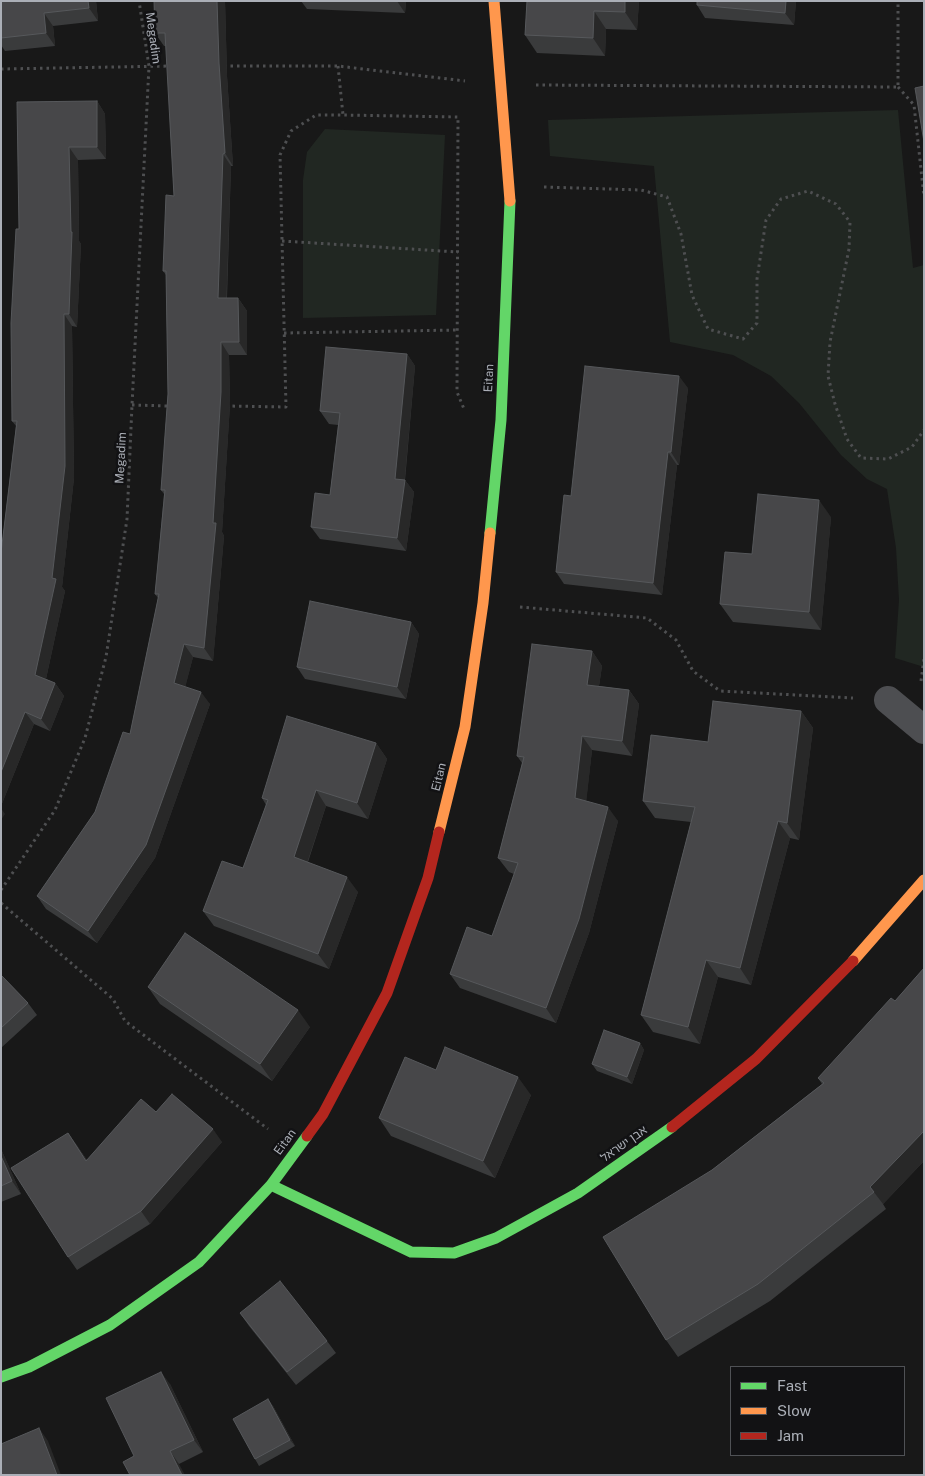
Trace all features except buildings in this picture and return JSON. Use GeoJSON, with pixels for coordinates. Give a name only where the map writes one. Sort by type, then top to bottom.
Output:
{"type":"FeatureCollection","features":[{"type":"Feature","properties":{"kind":"street","name":"Eitan"},"geometry":{"type":"LineString","coordinates":[[1,1377],[29,1368],[110,1324],[198,1262],[271,1185],[323,1114],[386,993],[428,878],[465,728],[484,603],[500,420],[510,205],[494,1]]}},
{"type":"Feature","properties":{"kind":"street"},"geometry":{"type":"LineString","coordinates":[[888,700],[924,730]]}},
{"type":"Feature","properties":{"kind":"street","name":"אבן ישראל"},"geometry":{"type":"LineString","coordinates":[[271,1185],[410,1252],[454,1253],[496,1238],[578,1193],[677,1124],[756,1059],[853,961],[924,880]]}},
{"type":"Feature","properties":{"kind":"path","name":"Megadim"},"geometry":{"type":"LineString","coordinates":[[1,890],[54,810],[86,738],[106,657],[125,529],[132,405],[149,66],[139,1]]}},
{"type":"Feature","properties":{"kind":"path"},"geometry":{"type":"LineString","coordinates":[[898,1],[898,87],[914,105],[924,197]]}},
{"type":"Feature","properties":{"kind":"path"},"geometry":{"type":"LineString","coordinates":[[1,69],[179,66]]}},
{"type":"Feature","properties":{"kind":"path"},"geometry":{"type":"LineString","coordinates":[[218,66],[338,66],[500,85],[898,87]]}},
{"type":"Feature","properties":{"kind":"path"},"geometry":{"type":"LineString","coordinates":[[338,66],[343,115]]}},
{"type":"Feature","properties":{"kind":"path"},"geometry":{"type":"LineString","coordinates":[[219,406],[286,407],[280,156],[291,131],[316,115],[458,117],[457,392],[467,418]]}},
{"type":"Feature","properties":{"kind":"path"},"geometry":{"type":"LineString","coordinates":[[509,186],[641,190],[667,197],[680,234],[692,295],[708,329],[743,339],[757,323],[757,279],[766,220],[782,199],[808,191],[836,204],[850,222],[849,249],[830,342],[828,376],[847,439],[861,458],[888,459],[912,447],[924,430]]}},
{"type":"Feature","properties":{"kind":"path"},"geometry":{"type":"LineString","coordinates":[[282,241],[458,252]]}},
{"type":"Feature","properties":{"kind":"path"},"geometry":{"type":"LineString","coordinates":[[284,332],[457,330]]}},
{"type":"Feature","properties":{"kind":"path"},"geometry":{"type":"LineString","coordinates":[[132,405],[171,406]]}},
{"type":"Feature","properties":{"kind":"path"},"geometry":{"type":"LineString","coordinates":[[484,603],[647,618],[676,640],[693,671],[720,691],[888,700]]}},
{"type":"Feature","properties":{"kind":"path"},"geometry":{"type":"LineString","coordinates":[[1,903],[113,999],[125,1022],[297,1150]]}},
{"type":"Feature","properties":{"kind":"shaded area"},"geometry":{"type":"Polygon","coordinates":[[[898,110],[913,268],[924,265],[924,667],[895,658],[899,600],[896,548],[887,489],[867,479],[841,455],[799,403],[771,376],[733,355],[670,342],[654,166],[550,156],[548,120],[898,110]]]}},
{"type":"Feature","properties":{"kind":"shaded area"},"geometry":{"type":"Polygon","coordinates":[[[325,129],[445,135],[436,315],[303,318],[303,180],[307,152],[325,129]]]}},
{"type":"Feature","properties":{"kind":"traffic: fast"},"geometry":{"type":"LineString","coordinates":[[490,533],[501,420],[510,201]]}},
{"type":"Feature","properties":{"kind":"traffic: fast"},"geometry":{"type":"LineString","coordinates":[[271,1185],[411,1252],[454,1253],[496,1238],[578,1193],[672,1127]]}},
{"type":"Feature","properties":{"kind":"traffic: fast"},"geometry":{"type":"LineString","coordinates":[[1,1377],[29,1367],[110,1325],[199,1262],[271,1185],[307,1136]]}},
{"type":"Feature","properties":{"kind":"traffic: slow"},"geometry":{"type":"LineString","coordinates":[[494,1],[510,201]]}},
{"type":"Feature","properties":{"kind":"traffic: slow"},"geometry":{"type":"LineString","coordinates":[[439,832],[465,727],[483,603],[490,533]]}},
{"type":"Feature","properties":{"kind":"traffic: slow"},"geometry":{"type":"LineString","coordinates":[[853,961],[924,880]]}},
{"type":"Feature","properties":{"kind":"traffic: jam"},"geometry":{"type":"LineString","coordinates":[[307,1136],[323,1114],[387,993],[428,878],[439,832]]}},
{"type":"Feature","properties":{"kind":"traffic: jam"},"geometry":{"type":"LineString","coordinates":[[672,1127],[756,1059],[853,961]]}}]}
